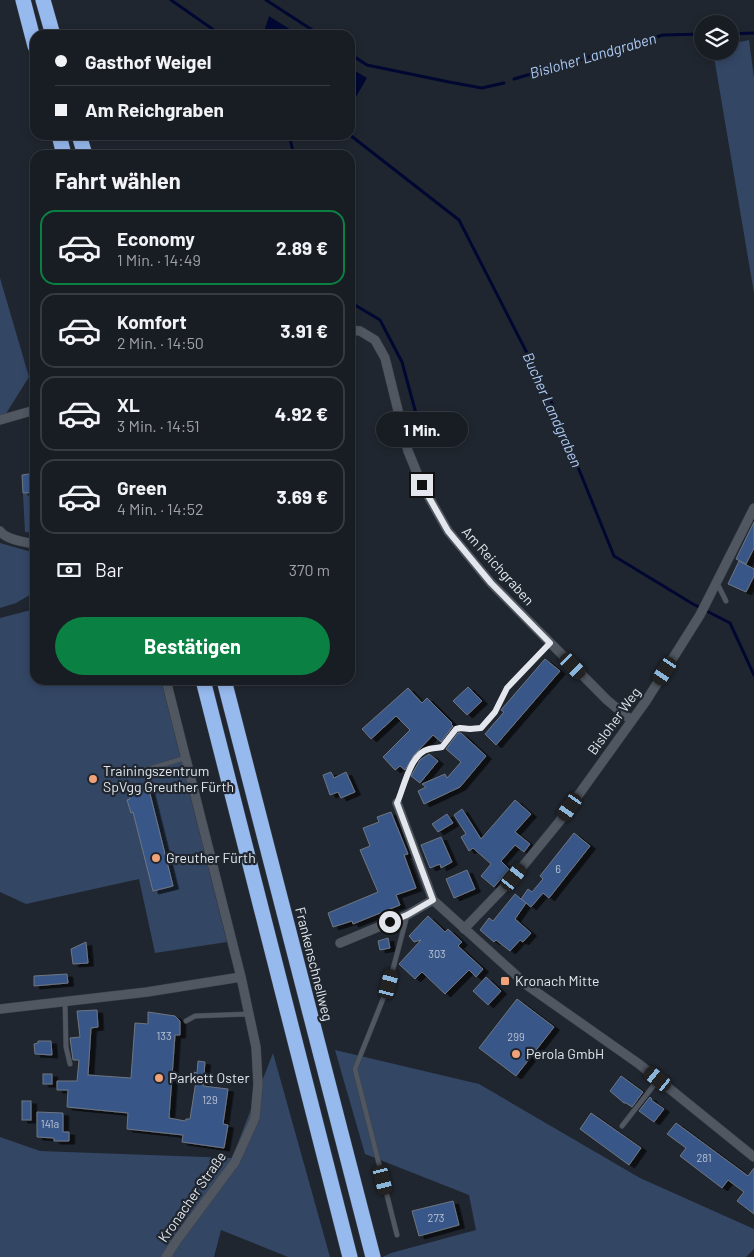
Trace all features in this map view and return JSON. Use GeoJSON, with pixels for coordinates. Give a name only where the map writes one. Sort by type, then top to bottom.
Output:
{"type":"FeatureCollection","features":[{"type":"Feature","properties":{"kind":"highway"},"geometry":{"type":"LineString","coordinates":[[23,0],[31,30]]}},
{"type":"Feature","properties":{"kind":"highway"},"geometry":{"type":"LineString","coordinates":[[44,0],[52,30]]}},
{"type":"Feature","properties":{"kind":"highway"},"geometry":{"type":"LineString","coordinates":[[204,685],[350,1257]]}},
{"type":"Feature","properties":{"kind":"highway","name":"Frankenschnellweg"},"geometry":{"type":"LineString","coordinates":[[225,685],[373,1257]]}},
{"type":"Feature","properties":{"kind":"street","name":"Am Reichgraben"},"geometry":{"type":"LineString","coordinates":[[355,330],[360,331],[375,340],[385,358],[408,451],[422,485],[448,531],[491,583],[607,700],[631,720]]}},
{"type":"Feature","properties":{"kind":"street"},"geometry":{"type":"LineString","coordinates":[[0,420],[30,411]]}},
{"type":"Feature","properties":{"kind":"street","name":"Bisloher Weg"},"geometry":{"type":"LineString","coordinates":[[464,929],[514,877],[559,822],[651,694],[700,615],[754,508]]}},
{"type":"Feature","properties":{"kind":"street"},"geometry":{"type":"LineString","coordinates":[[0,531],[2,534],[30,543]]}},
{"type":"Feature","properties":{"kind":"street","name":"Kronacher Straße"},"geometry":{"type":"LineString","coordinates":[[166,1257],[234,1162],[255,1118],[258,1075],[256,1047],[241,978],[167,685]]}},
{"type":"Feature","properties":{"kind":"street"},"geometry":{"type":"LineString","coordinates":[[397,803],[433,900],[528,986],[639,1064],[754,1157]]}},
{"type":"Feature","properties":{"kind":"street"},"geometry":{"type":"LineString","coordinates":[[340,943],[407,915],[433,900]]}},
{"type":"Feature","properties":{"kind":"street"},"geometry":{"type":"LineString","coordinates":[[0,1009],[147,992],[241,978]]}},
{"type":"Feature","properties":{"kind":"lane"},"geometry":{"type":"LineString","coordinates":[[717,583],[726,601]]}},
{"type":"Feature","properties":{"kind":"lane"},"geometry":{"type":"LineString","coordinates":[[397,803],[403,790],[408,770],[424,752],[442,747],[456,729],[481,728],[495,712],[507,688],[550,643]]}},
{"type":"Feature","properties":{"kind":"lane"},"geometry":{"type":"LineString","coordinates":[[142,771],[185,758]]}},
{"type":"Feature","properties":{"kind":"lane"},"geometry":{"type":"LineString","coordinates":[[397,1235],[355,1069],[389,984],[407,915]]}},
{"type":"Feature","properties":{"kind":"lane"},"geometry":{"type":"LineString","coordinates":[[65,1002],[66,1047],[70,1064]]}},
{"type":"Feature","properties":{"kind":"lane"},"geometry":{"type":"LineString","coordinates":[[186,1021],[195,1016],[249,1014]]}},
{"type":"Feature","properties":{"kind":"lane"},"geometry":{"type":"LineString","coordinates":[[622,1126],[658,1079]]}},
{"type":"Feature","properties":{"kind":"shaded area"},"geometry":{"type":"Polygon","coordinates":[[[269,16],[291,30],[265,30],[269,16]]]}},
{"type":"Feature","properties":{"kind":"shaded area"},"geometry":{"type":"Polygon","coordinates":[[[749,40],[754,78],[754,293],[715,60],[739,60],[739,42],[749,40]]]}},
{"type":"Feature","properties":{"kind":"shaded area"},"geometry":{"type":"Polygon","coordinates":[[[355,71],[367,78],[355,98],[355,71]]]}},
{"type":"Feature","properties":{"kind":"shaded area"},"geometry":{"type":"Polygon","coordinates":[[[0,278],[29,377],[0,423],[0,278]]]}},
{"type":"Feature","properties":{"kind":"shaded area"},"geometry":{"type":"Polygon","coordinates":[[[30,474],[30,532],[25,532],[22,475],[30,474]]]}},
{"type":"Feature","properties":{"kind":"shaded area"},"geometry":{"type":"Polygon","coordinates":[[[0,543],[30,552],[30,595],[16,603],[0,608],[0,543]]]}},
{"type":"Feature","properties":{"kind":"shaded area","name":"Trainingszentrum SpVgg Greuther Fürth"},"geometry":{"type":"Polygon","coordinates":[[[30,610],[30,685],[162,685],[227,942],[155,953],[139,879],[26,904],[0,892],[0,618],[30,610]]]}},
{"type":"Feature","properties":{"kind":"shaded area"},"geometry":{"type":"Polygon","coordinates":[[[335,1050],[479,1084],[640,1178],[754,1229],[754,1249],[746,1257],[383,1257],[391,1253],[476,1230],[469,1195],[365,1154],[335,1050]]]}},
{"type":"Feature","properties":{"kind":"shaded area"},"geometry":{"type":"Polygon","coordinates":[[[273,1053],[330,1257],[288,1257],[221,1230],[214,1257],[0,1257],[0,1137],[40,1151],[232,1158],[273,1053]]]}},
{"type":"Feature","properties":{"kind":"building"},"geometry":{"type":"Polygon","coordinates":[[[30,474],[30,492],[23,493],[22,475],[30,474]]]}},
{"type":"Feature","properties":{"kind":"building"},"geometry":{"type":"Polygon","coordinates":[[[754,522],[754,548],[746,564],[736,559],[754,522]]]}},
{"type":"Feature","properties":{"kind":"building"},"geometry":{"type":"Polygon","coordinates":[[[739,561],[754,569],[754,576],[746,592],[728,584],[739,561]]]}},
{"type":"Feature","properties":{"kind":"building"},"geometry":{"type":"Polygon","coordinates":[[[545,659],[560,671],[496,745],[485,734],[504,712],[501,710],[545,659]]]}},
{"type":"Feature","properties":{"kind":"building"},"geometry":{"type":"Polygon","coordinates":[[[468,687],[482,701],[467,715],[453,701],[468,687]]]}},
{"type":"Feature","properties":{"kind":"building"},"geometry":{"type":"Polygon","coordinates":[[[408,688],[422,703],[427,698],[453,726],[441,742],[433,735],[414,755],[405,770],[400,766],[395,770],[383,757],[410,730],[396,716],[371,739],[362,729],[408,688]]]}},
{"type":"Feature","properties":{"kind":"building"},"geometry":{"type":"Polygon","coordinates":[[[458,733],[461,733],[486,756],[460,787],[424,804],[418,791],[426,787],[422,784],[445,774],[447,778],[461,762],[446,749],[458,733]]]}},
{"type":"Feature","properties":{"kind":"building"},"geometry":{"type":"Polygon","coordinates":[[[429,754],[438,761],[420,783],[411,776],[420,760],[429,754]]]}},
{"type":"Feature","properties":{"kind":"building"},"geometry":{"type":"Polygon","coordinates":[[[331,772],[334,778],[346,772],[355,792],[341,798],[338,792],[330,795],[323,775],[331,772]]]}},
{"type":"Feature","properties":{"kind":"building"},"geometry":{"type":"Polygon","coordinates":[[[148,786],[173,886],[153,891],[133,812],[131,813],[127,800],[130,799],[128,791],[148,786]]]}},
{"type":"Feature","properties":{"kind":"building"},"geometry":{"type":"Polygon","coordinates":[[[515,800],[531,814],[515,832],[530,844],[524,852],[515,845],[501,861],[509,869],[494,887],[481,876],[491,864],[473,848],[469,851],[461,837],[466,834],[454,815],[462,809],[481,839],[515,800]]]}},
{"type":"Feature","properties":{"kind":"building"},"geometry":{"type":"Polygon","coordinates":[[[391,812],[408,854],[404,855],[416,888],[396,895],[400,905],[353,924],[352,921],[333,927],[328,913],[378,892],[360,850],[370,846],[363,828],[379,822],[377,817],[391,812]]]}},
{"type":"Feature","properties":{"kind":"building"},"geometry":{"type":"Polygon","coordinates":[[[447,814],[453,823],[438,832],[432,824],[447,814]]]}},
{"type":"Feature","properties":{"kind":"building"},"geometry":{"type":"Polygon","coordinates":[[[574,833],[590,846],[549,898],[543,893],[531,907],[521,899],[528,889],[532,892],[543,879],[540,876],[574,833]]]}},
{"type":"Feature","properties":{"kind":"building"},"geometry":{"type":"Polygon","coordinates":[[[441,837],[452,862],[441,868],[440,864],[430,868],[421,845],[441,837]]]}},
{"type":"Feature","properties":{"kind":"building"},"geometry":{"type":"Polygon","coordinates":[[[467,870],[475,889],[454,898],[446,879],[467,870]]]}},
{"type":"Feature","properties":{"kind":"building"},"geometry":{"type":"Polygon","coordinates":[[[515,894],[526,903],[515,919],[531,933],[523,942],[520,940],[510,951],[496,940],[494,942],[480,930],[489,918],[493,921],[515,894]]]}},
{"type":"Feature","properties":{"kind":"building"},"geometry":{"type":"Polygon","coordinates":[[[428,916],[445,932],[448,929],[462,942],[458,946],[483,969],[476,977],[469,970],[445,994],[422,972],[415,979],[399,964],[421,940],[414,942],[409,936],[428,916]]]}},
{"type":"Feature","properties":{"kind":"building"},"geometry":{"type":"Polygon","coordinates":[[[388,938],[390,948],[380,950],[378,941],[388,938]]]}},
{"type":"Feature","properties":{"kind":"building"},"geometry":{"type":"Polygon","coordinates":[[[86,942],[88,963],[73,964],[71,949],[86,942]]]}},
{"type":"Feature","properties":{"kind":"building"},"geometry":{"type":"Polygon","coordinates":[[[67,974],[68,983],[34,986],[34,976],[67,974]]]}},
{"type":"Feature","properties":{"kind":"building"},"geometry":{"type":"Polygon","coordinates":[[[486,977],[501,991],[488,1005],[473,991],[486,977]]]}},
{"type":"Feature","properties":{"kind":"building"},"geometry":{"type":"Polygon","coordinates":[[[517,999],[554,1027],[516,1076],[479,1048],[517,999]]]}},
{"type":"Feature","properties":{"kind":"building"},"geometry":{"type":"Polygon","coordinates":[[[97,1010],[98,1027],[91,1028],[88,1075],[131,1078],[135,1023],[148,1024],[148,1012],[175,1016],[180,1021],[180,1035],[175,1035],[169,1118],[185,1121],[190,1119],[196,1081],[194,1081],[194,1072],[197,1073],[198,1061],[205,1062],[203,1086],[228,1089],[223,1124],[228,1125],[224,1148],[182,1142],[183,1135],[127,1129],[128,1113],[67,1107],[68,1090],[57,1090],[57,1081],[77,1081],[79,1060],[73,1060],[70,1038],[80,1037],[77,1011],[97,1010]]]}},
{"type":"Feature","properties":{"kind":"building"},"geometry":{"type":"Polygon","coordinates":[[[38,1041],[51,1041],[52,1055],[35,1054],[34,1044],[38,1043],[38,1041]]]}},
{"type":"Feature","properties":{"kind":"building"},"geometry":{"type":"Polygon","coordinates":[[[43,1074],[52,1074],[52,1084],[43,1084],[43,1074]]]}},
{"type":"Feature","properties":{"kind":"building"},"geometry":{"type":"Polygon","coordinates":[[[621,1076],[643,1092],[632,1107],[610,1091],[621,1076]]]}},
{"type":"Feature","properties":{"kind":"building"},"geometry":{"type":"Polygon","coordinates":[[[650,1097],[651,1100],[664,1109],[654,1122],[639,1111],[650,1097]]]}},
{"type":"Feature","properties":{"kind":"building"},"geometry":{"type":"Polygon","coordinates":[[[22,1101],[31,1101],[31,1120],[22,1120],[22,1101]]]}},
{"type":"Feature","properties":{"kind":"building"},"geometry":{"type":"Polygon","coordinates":[[[37,1112],[63,1113],[63,1132],[69,1132],[69,1141],[54,1141],[54,1138],[37,1137],[37,1112]]]}},
{"type":"Feature","properties":{"kind":"building"},"geometry":{"type":"Polygon","coordinates":[[[591,1113],[641,1148],[629,1165],[580,1129],[591,1113]]]}},
{"type":"Feature","properties":{"kind":"building"},"geometry":{"type":"Polygon","coordinates":[[[676,1123],[748,1176],[754,1168],[754,1214],[737,1201],[744,1192],[728,1180],[722,1188],[680,1156],[686,1148],[667,1134],[676,1123]]]}},
{"type":"Feature","properties":{"kind":"building"},"geometry":{"type":"Polygon","coordinates":[[[453,1201],[459,1225],[419,1236],[412,1211],[453,1201]]]}},
{"type":"Feature","properties":{"kind":"waterway","name":"Bucher Landgraben"},"geometry":{"type":"LineString","coordinates":[[171,0],[214,30]]}},
{"type":"Feature","properties":{"kind":"waterway","name":"Bisloher Landgraben"},"geometry":{"type":"LineString","coordinates":[[266,0],[312,30]]}},
{"type":"Feature","properties":{"kind":"waterway","name":"Bisloher Landgraben"},"geometry":{"type":"LineString","coordinates":[[739,34],[754,33]]}},
{"type":"Feature","properties":{"kind":"waterway","name":"Bisloher Landgraben"},"geometry":{"type":"LineString","coordinates":[[514,79],[663,35],[694,34]]}},
{"type":"Feature","properties":{"kind":"waterway","name":"Bisloher Landgraben"},"geometry":{"type":"LineString","coordinates":[[355,57],[367,65],[482,88],[504,83]]}},
{"type":"Feature","properties":{"kind":"waterway","name":"Bucher Landgraben"},"geometry":{"type":"LineString","coordinates":[[355,139],[459,220],[550,398],[614,556],[693,604],[730,623],[754,675]]}},
{"type":"Feature","properties":{"kind":"waterway"},"geometry":{"type":"LineString","coordinates":[[290,140],[293,150]]}},
{"type":"Feature","properties":{"kind":"waterway"},"geometry":{"type":"LineString","coordinates":[[355,305],[380,320],[402,362],[424,443]]}},
{"type":"Feature","properties":{"kind":"place","name":"Trainingszentrum SpVgg Greuther Fürth"},"geometry":{"type":"Point","coordinates":[93,779]}},
{"type":"Feature","properties":{"kind":"place","name":"Greuther Fürth"},"geometry":{"type":"Point","coordinates":[156,858]}},
{"type":"Feature","properties":{"kind":"place","name":"Kronach Mitte"},"geometry":{"type":"Point","coordinates":[505,981]}},
{"type":"Feature","properties":{"kind":"place","name":"Perola GmbH"},"geometry":{"type":"Point","coordinates":[516,1054]}},
{"type":"Feature","properties":{"kind":"place","name":"Parkett Oster"},"geometry":{"type":"Point","coordinates":[159,1078]}},
{"type":"Feature","properties":{"kind":"route"},"geometry":{"type":"LineString","coordinates":[[390,922],[407,915],[433,900],[397,803],[403,790],[408,770],[424,752],[442,747],[456,729],[481,728],[495,712],[507,688],[550,643],[491,583],[448,531],[422,485]]}}]}
